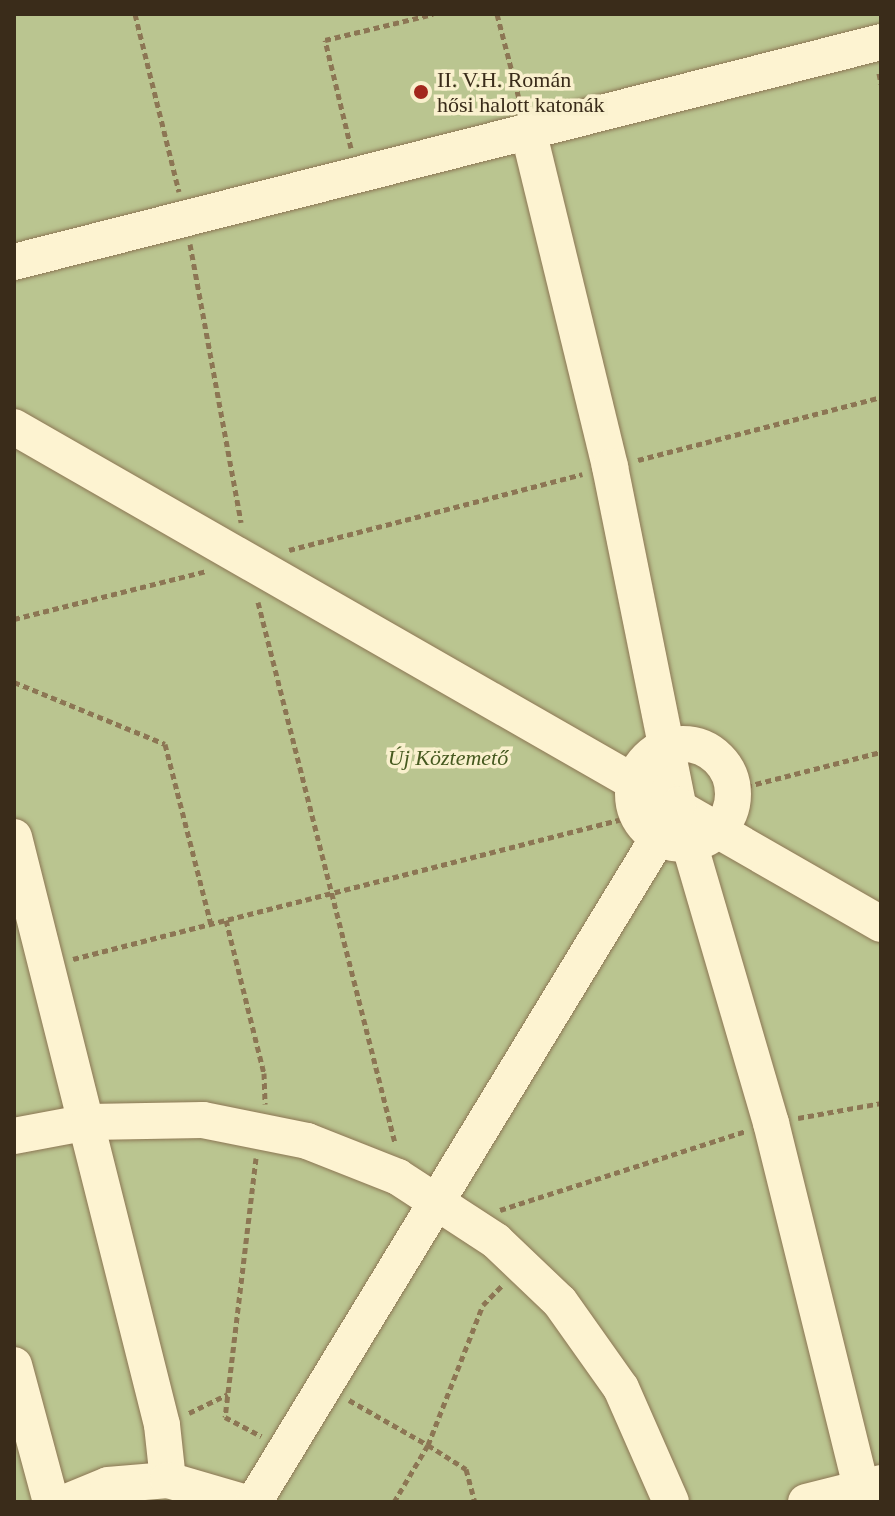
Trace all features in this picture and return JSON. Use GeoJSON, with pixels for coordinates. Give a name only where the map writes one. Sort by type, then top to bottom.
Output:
{"type":"FeatureCollection","features":[{"type":"Feature","properties":{"kind":"lane"},"geometry":{"type":"LineString","coordinates":[[14,262],[356,172],[881,42]]}},
{"type":"Feature","properties":{"kind":"lane"},"geometry":{"type":"LineString","coordinates":[[254,1502],[435,1198],[678,805],[610,467],[528,130]]}},
{"type":"Feature","properties":{"kind":"lane"},"geometry":{"type":"LineString","coordinates":[[14,427],[248,560],[667,821],[881,924]]}},
{"type":"Feature","properties":{"kind":"lane"},"geometry":{"type":"LineString","coordinates":[[667,821],[733,790],[711,752],[667,746],[641,765],[667,821],[771,1123],[869,1491],[806,1502]]}},
{"type":"Feature","properties":{"kind":"lane"},"geometry":{"type":"LineString","coordinates":[[667,821],[678,805]]}},
{"type":"Feature","properties":{"kind":"lane"},"geometry":{"type":"LineString","coordinates":[[14,837],[45,966],[89,1122],[162,1425],[168,1480]]}},
{"type":"Feature","properties":{"kind":"lane"},"geometry":{"type":"LineString","coordinates":[[14,1136],[89,1122],[203,1120],[260,1129],[353,1157],[435,1198],[469,1220],[523,1264],[576,1322],[621,1388],[671,1502]]}},
{"type":"Feature","properties":{"kind":"lane"},"geometry":{"type":"LineString","coordinates":[[14,1365],[51,1502]]}},
{"type":"Feature","properties":{"kind":"lane"},"geometry":{"type":"LineString","coordinates":[[67,1502],[108,1485],[168,1480],[243,1502]]}},
{"type":"Feature","properties":{"kind":"path"},"geometry":{"type":"LineString","coordinates":[[356,172],[325,40],[433,14]]}},
{"type":"Feature","properties":{"kind":"path"},"geometry":{"type":"LineString","coordinates":[[497,14],[528,130]]}},
{"type":"Feature","properties":{"kind":"path"},"geometry":{"type":"LineString","coordinates":[[14,619],[881,397]]}},
{"type":"Feature","properties":{"kind":"path"},"geometry":{"type":"LineString","coordinates":[[14,682],[165,744],[211,924]]}},
{"type":"Feature","properties":{"kind":"path"},"geometry":{"type":"LineString","coordinates":[[45,966],[226,920],[667,821],[678,805],[881,752]]}},
{"type":"Feature","properties":{"kind":"path"},"geometry":{"type":"LineString","coordinates":[[226,920],[264,1073],[225,1417],[287,1449]]}},
{"type":"Feature","properties":{"kind":"path"},"geometry":{"type":"LineString","coordinates":[[469,1220],[771,1123],[881,1103]]}},
{"type":"Feature","properties":{"kind":"path"},"geometry":{"type":"LineString","coordinates":[[394,1502],[428,1445],[483,1305],[523,1264]]}},
{"type":"Feature","properties":{"kind":"path"},"geometry":{"type":"LineString","coordinates":[[324,1385],[466,1469],[475,1502]]}},
{"type":"Feature","properties":{"kind":"path"},"geometry":{"type":"LineString","coordinates":[[162,1425],[228,1394]]}},
{"type":"Feature","properties":{"kind":"green space","name":"Új Köztemető"},"geometry":{"type":"Polygon","coordinates":[[[14,14],[881,14],[881,1502],[14,1502],[14,14]]]}},
{"type":"Feature","properties":{"kind":"place","name":"II. V.H. Román hősi halott katonák"},"geometry":{"type":"Point","coordinates":[421,92]}}]}
